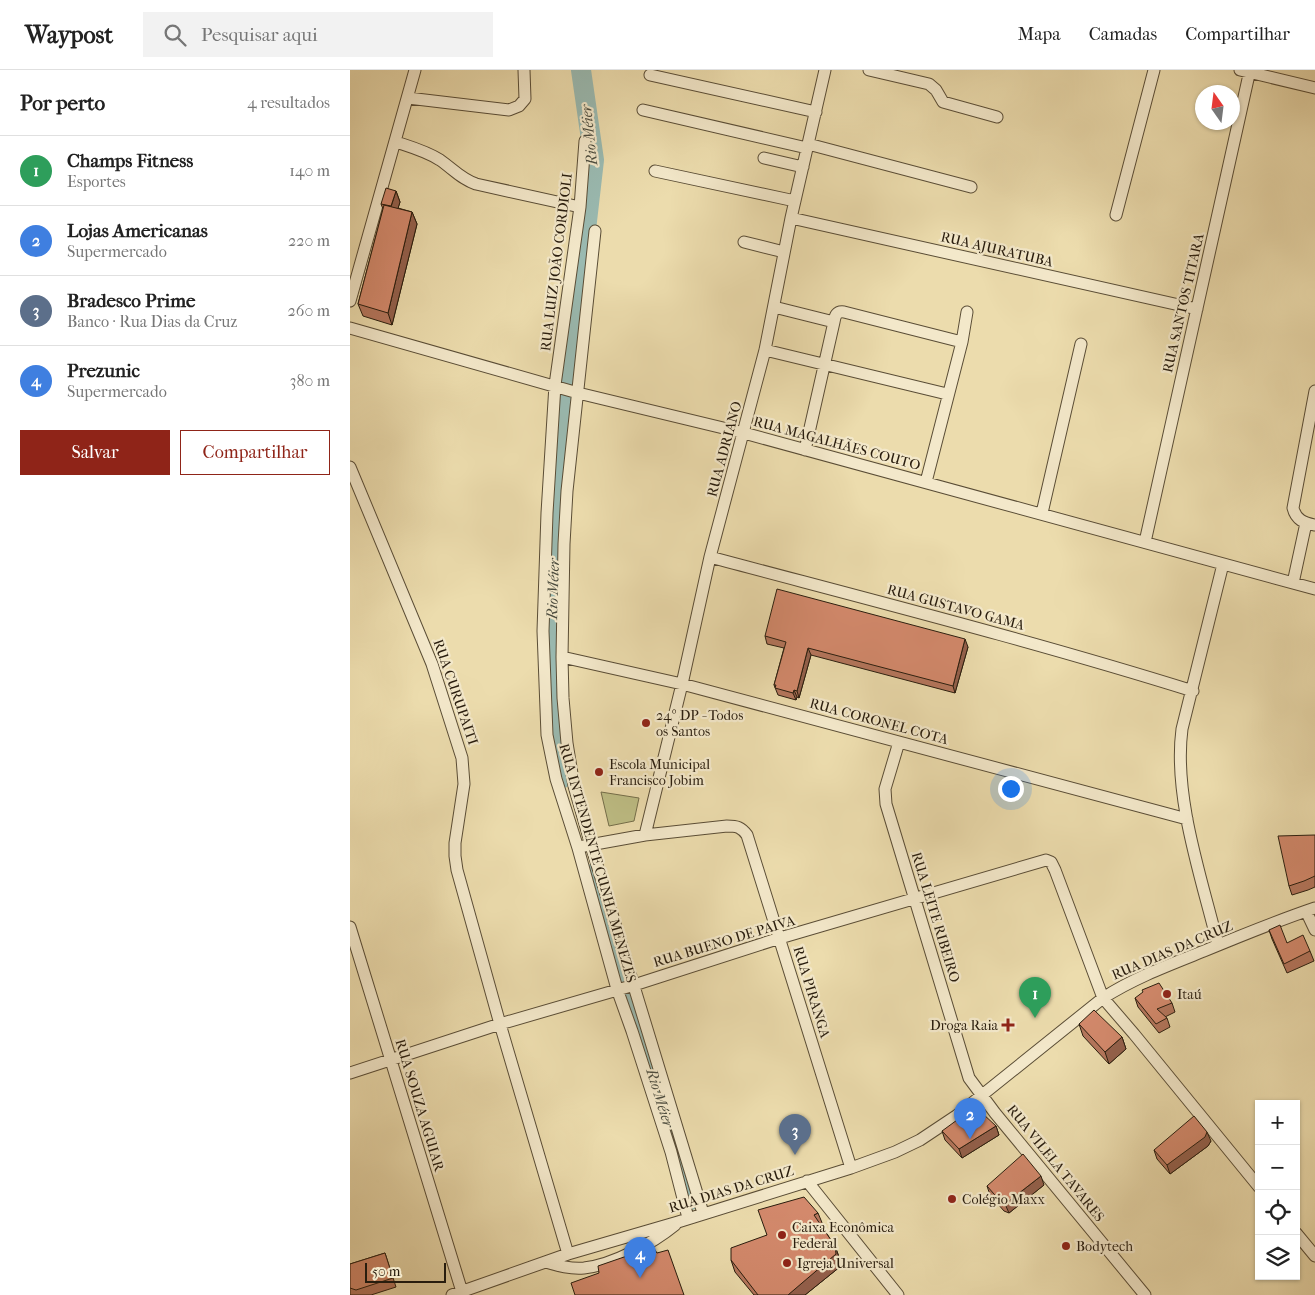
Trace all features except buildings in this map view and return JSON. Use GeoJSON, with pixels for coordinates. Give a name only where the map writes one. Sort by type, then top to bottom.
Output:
{"type":"FeatureCollection","features":[{"type":"Feature","properties":{"kind":"street"},"geometry":{"type":"LineString","coordinates":[[350,301],[415,70]]}},
{"type":"Feature","properties":{"kind":"street"},"geometry":{"type":"LineString","coordinates":[[408,98],[510,110],[519,106],[525,99],[524,70]]}},
{"type":"Feature","properties":{"kind":"street","name":"RUA ADRIANO"},"geometry":{"type":"LineString","coordinates":[[645,835],[682,684],[710,557],[765,350],[791,218],[825,70]]}},
{"type":"Feature","properties":{"kind":"street"},"geometry":{"type":"LineString","coordinates":[[869,70],[929,84],[936,90],[943,102],[996,117]]}},
{"type":"Feature","properties":{"kind":"street"},"geometry":{"type":"LineString","coordinates":[[1116,214],[1154,70]]}},
{"type":"Feature","properties":{"kind":"street"},"geometry":{"type":"LineString","coordinates":[[1246,71],[1315,88]]}},
{"type":"Feature","properties":{"kind":"street","name":"RUA SANTOS TITARA"},"geometry":{"type":"LineString","coordinates":[[1144,542],[1197,309],[1246,71]]}},
{"type":"Feature","properties":{"kind":"street"},"geometry":{"type":"LineString","coordinates":[[650,75],[816,112]]}},
{"type":"Feature","properties":{"kind":"street"},"geometry":{"type":"LineString","coordinates":[[643,110],[808,146],[971,187]]}},
{"type":"Feature","properties":{"kind":"street","name":"RUA LUIZ JOÃO CORDIOLI"},"geometry":{"type":"LineString","coordinates":[[567,389],[585,141]]}},
{"type":"Feature","properties":{"kind":"street"},"geometry":{"type":"LineString","coordinates":[[396,142],[424,151],[442,161],[465,180],[476,184],[580,207]]}},
{"type":"Feature","properties":{"kind":"street"},"geometry":{"type":"LineString","coordinates":[[764,158],[803,167]]}},
{"type":"Feature","properties":{"kind":"street"},"geometry":{"type":"LineString","coordinates":[[654,170],[795,201]]}},
{"type":"Feature","properties":{"kind":"street","name":"RUA AJURATUBA"},"geometry":{"type":"LineString","coordinates":[[791,218],[1197,309]]}},
{"type":"Feature","properties":{"kind":"street"},"geometry":{"type":"LineString","coordinates":[[567,389],[595,231]]}},
{"type":"Feature","properties":{"kind":"street"},"geometry":{"type":"LineString","coordinates":[[744,242],[784,252]]}},
{"type":"Feature","properties":{"kind":"street"},"geometry":{"type":"LineString","coordinates":[[774,307],[834,322]]}},
{"type":"Feature","properties":{"kind":"street"},"geometry":{"type":"LineString","coordinates":[[805,450],[834,322],[838,312],[962,342]]}},
{"type":"Feature","properties":{"kind":"street"},"geometry":{"type":"LineString","coordinates":[[926,482],[947,394],[962,342],[967,312]]}},
{"type":"Feature","properties":{"kind":"street","name":"RUA MAGALHÃES COUTO"},"geometry":{"type":"LineString","coordinates":[[350,328],[567,389],[744,433],[1315,589]]}},
{"type":"Feature","properties":{"kind":"street"},"geometry":{"type":"LineString","coordinates":[[1042,514],[1081,344]]}},
{"type":"Feature","properties":{"kind":"street"},"geometry":{"type":"LineString","coordinates":[[765,350],[947,394]]}},
{"type":"Feature","properties":{"kind":"street","name":"RUA INTENDENTE CUNHA MENEZES"},"geometry":{"type":"LineString","coordinates":[[567,389],[567,491],[562,657],[567,743],[574,786],[591,845],[626,987],[632,1031],[668,1143],[683,1220]]}},
{"type":"Feature","properties":{"kind":"street","name":"RUA INTENDENTE CUNHA MENEZES"},"geometry":{"type":"LineString","coordinates":[[567,389],[547,513],[543,631],[544,690],[550,756],[578,848],[703,1213]]}},
{"type":"Feature","properties":{"kind":"street"},"geometry":{"type":"LineString","coordinates":[[1293,583],[1310,524],[1298,519],[1294,513],[1294,502],[1315,391]]}},
{"type":"Feature","properties":{"kind":"street","name":"RUA CURUPAITI"},"geometry":{"type":"LineString","coordinates":[[350,467],[432,664],[462,758],[464,784],[455,842],[457,870],[568,1254]]}},
{"type":"Feature","properties":{"kind":"street","name":"RUA GUSTAVO GAMA"},"geometry":{"type":"LineString","coordinates":[[710,557],[984,630],[1123,669],[1193,691]]}},
{"type":"Feature","properties":{"kind":"street"},"geometry":{"type":"LineString","coordinates":[[1218,945],[1187,819],[1180,745],[1182,729],[1193,691],[1223,564]]}},
{"type":"Feature","properties":{"kind":"street","name":"RUA CORONEL COTA"},"geometry":{"type":"LineString","coordinates":[[562,657],[682,684],[1187,819]]}},
{"type":"Feature","properties":{"kind":"street","name":"RUA LEITE RIBEIRO"},"geometry":{"type":"LineString","coordinates":[[899,742],[884,795],[968,1078],[982,1096]]}},
{"type":"Feature","properties":{"kind":"street","name":"RUA PIRANGA"},"geometry":{"type":"LineString","coordinates":[[645,835],[727,826],[739,827],[747,836],[851,1168]]}},
{"type":"Feature","properties":{"kind":"street"},"geometry":{"type":"LineString","coordinates":[[578,848],[645,835]]}},
{"type":"Feature","properties":{"kind":"street","name":"RUA BUENO DE PAIVA"},"geometry":{"type":"LineString","coordinates":[[350,1073],[500,1024],[626,987],[780,938],[1046,860],[1051,862],[1103,998]]}},
{"type":"Feature","properties":{"kind":"street"},"geometry":{"type":"LineString","coordinates":[[1310,910],[1315,930]]}},
{"type":"Feature","properties":{"kind":"street","name":"RUA DIAS DA CRUZ"},"geometry":{"type":"LineString","coordinates":[[459,1294],[568,1254],[851,1168],[895,1152],[920,1140],[956,1116],[1103,998],[1141,976],[1310,910]]}},
{"type":"Feature","properties":{"kind":"street","name":"RUA SOUZA AGUIAR"},"geometry":{"type":"LineString","coordinates":[[350,927],[459,1294]]}},
{"type":"Feature","properties":{"kind":"street"},"geometry":{"type":"LineString","coordinates":[[1103,998],[1255,1182]]}},
{"type":"Feature","properties":{"kind":"street","name":"RUA VILELA TAVARES"},"geometry":{"type":"LineString","coordinates":[[982,1096],[1145,1295]]}},
{"type":"Feature","properties":{"kind":"street"},"geometry":{"type":"LineString","coordinates":[[807,1181],[898,1295]]}},
{"type":"Feature","properties":{"kind":"street"},"geometry":{"type":"LineString","coordinates":[[546,1262],[565,1267],[585,1268],[610,1261],[653,1240],[683,1220]]}},
{"type":"Feature","properties":{"kind":"street"},"geometry":{"type":"LineString","coordinates":[[1298,1235],[1315,1256]]}},
{"type":"Feature","properties":{"kind":"green space"},"geometry":{"type":"Polygon","coordinates":[[[601,792],[639,798],[634,821],[609,826],[601,792]]]}},
{"type":"Feature","properties":{"kind":"waterway","name":"Rio Méier"},"geometry":{"type":"LineString","coordinates":[[569,378],[594,160],[581,70]]}},
{"type":"Feature","properties":{"kind":"waterway","name":"Rio Méier"},"geometry":{"type":"LineString","coordinates":[[563,778],[552,690],[552,645],[556,525],[567,400]]}},
{"type":"Feature","properties":{"kind":"waterway","name":"Rio Méier"},"geometry":{"type":"LineString","coordinates":[[592,874],[623,976]]}},
{"type":"Feature","properties":{"kind":"waterway","name":"Rio Méier"},"geometry":{"type":"LineString","coordinates":[[629,997],[691,1200]]}},
{"type":"Feature","properties":{"kind":"place","name":"24º DP - Todos os Santos"},"geometry":{"type":"Point","coordinates":[646,723]}},
{"type":"Feature","properties":{"kind":"place","name":"Escola Municipal Francisco Jobim"},"geometry":{"type":"Point","coordinates":[599,772]}},
{"type":"Feature","properties":{"kind":"place","name":"Itaú"},"geometry":{"type":"Point","coordinates":[1167,994]}},
{"type":"Feature","properties":{"kind":"place","name":"Champs Fitness"},"geometry":{"type":"Point","coordinates":[1035,1018]}},
{"type":"Feature","properties":{"kind":"place","name":"Droga Raia"},"geometry":{"type":"Point","coordinates":[1008,1025]}},
{"type":"Feature","properties":{"kind":"place","name":"Lojas Americanas"},"geometry":{"type":"Point","coordinates":[970,1139]}},
{"type":"Feature","properties":{"kind":"place","name":"Bradesco Prime"},"geometry":{"type":"Point","coordinates":[795,1155]}},
{"type":"Feature","properties":{"kind":"place","name":"Colégio Maxx"},"geometry":{"type":"Point","coordinates":[952,1199]}},
{"type":"Feature","properties":{"kind":"place","name":"Caixa Econômica Federal"},"geometry":{"type":"Point","coordinates":[782,1235]}},
{"type":"Feature","properties":{"kind":"place","name":"Bodytech"},"geometry":{"type":"Point","coordinates":[1066,1246]}},
{"type":"Feature","properties":{"kind":"place","name":"Igreja Universal"},"geometry":{"type":"Point","coordinates":[787,1263]}},
{"type":"Feature","properties":{"kind":"place","name":"Prezunic"},"geometry":{"type":"Point","coordinates":[640,1278]}}]}
